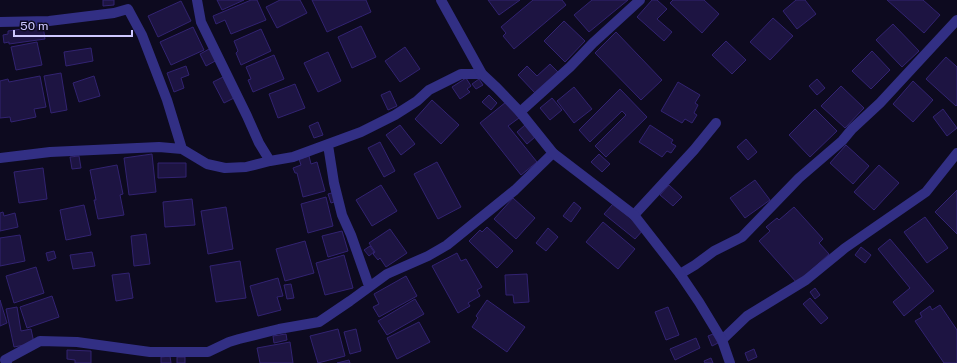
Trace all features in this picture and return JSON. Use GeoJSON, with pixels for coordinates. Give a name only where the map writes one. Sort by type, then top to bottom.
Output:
{"type":"FeatureCollection","features":[{"type":"Feature","properties":{"kind":"street"},"geometry":{"type":"LineString","coordinates":[[197,0],[201,22],[259,142],[270,161]]}},
{"type":"Feature","properties":{"kind":"street"},"geometry":{"type":"LineString","coordinates":[[441,0],[482,74],[520,112],[553,153],[634,215],[680,274],[699,302],[722,340],[730,363]]}},
{"type":"Feature","properties":{"kind":"street"},"geometry":{"type":"LineString","coordinates":[[520,112],[570,67],[593,43],[640,0]]}},
{"type":"Feature","properties":{"kind":"street"},"geometry":{"type":"LineString","coordinates":[[0,22],[49,21],[114,13],[127,5],[142,36],[167,100],[182,149]]}},
{"type":"Feature","properties":{"kind":"street"},"geometry":{"type":"LineString","coordinates":[[680,274],[714,251],[742,237],[799,178],[842,141],[852,129],[880,103],[957,20]]}},
{"type":"Feature","properties":{"kind":"street"},"geometry":{"type":"LineString","coordinates":[[0,158],[50,152],[159,147],[182,149],[207,164],[225,168],[246,167],[293,157],[361,132],[395,115],[417,102],[428,90],[460,74],[482,74]]}},
{"type":"Feature","properties":{"kind":"street"},"geometry":{"type":"LineString","coordinates":[[634,215],[694,150],[716,122]]}},
{"type":"Feature","properties":{"kind":"street"},"geometry":{"type":"LineString","coordinates":[[328,145],[334,183],[342,215],[370,286]]}},
{"type":"Feature","properties":{"kind":"street"},"geometry":{"type":"LineString","coordinates":[[4,362],[40,341],[77,342],[150,352],[208,352],[239,339],[279,329],[320,322],[387,274],[447,246],[515,190],[553,153]]}},
{"type":"Feature","properties":{"kind":"street"},"geometry":{"type":"LineString","coordinates":[[722,340],[747,316],[806,280],[845,248],[926,192],[957,153]]}},
{"type":"Feature","properties":{"kind":"building"},"geometry":{"type":"Polygon","coordinates":[[[103,0],[114,0],[114,5],[103,6],[103,0]]]}},
{"type":"Feature","properties":{"kind":"building"},"geometry":{"type":"Polygon","coordinates":[[[217,0],[244,0],[222,10],[217,0]]]}},
{"type":"Feature","properties":{"kind":"building"},"geometry":{"type":"Polygon","coordinates":[[[251,0],[257,0],[266,20],[231,34],[225,20],[216,24],[213,16],[251,0]]]}},
{"type":"Feature","properties":{"kind":"building"},"geometry":{"type":"Polygon","coordinates":[[[280,0],[300,0],[307,13],[277,28],[266,7],[280,0]]]}},
{"type":"Feature","properties":{"kind":"building"},"geometry":{"type":"Polygon","coordinates":[[[312,0],[366,0],[371,12],[327,32],[312,0]]]}},
{"type":"Feature","properties":{"kind":"building"},"geometry":{"type":"Polygon","coordinates":[[[488,0],[520,0],[499,15],[488,0]]]}},
{"type":"Feature","properties":{"kind":"building"},"geometry":{"type":"Polygon","coordinates":[[[533,0],[562,0],[566,5],[514,49],[503,36],[506,33],[501,27],[533,0]]]}},
{"type":"Feature","properties":{"kind":"building"},"geometry":{"type":"Polygon","coordinates":[[[592,0],[628,0],[589,32],[574,15],[592,0]]]}},
{"type":"Feature","properties":{"kind":"building"},"geometry":{"type":"Polygon","coordinates":[[[652,0],[657,0],[667,9],[657,19],[672,32],[664,41],[637,17],[652,0]]]}},
{"type":"Feature","properties":{"kind":"building"},"geometry":{"type":"Polygon","coordinates":[[[673,0],[704,0],[719,14],[702,33],[670,3],[673,0]]]}},
{"type":"Feature","properties":{"kind":"building"},"geometry":{"type":"Polygon","coordinates":[[[796,0],[805,0],[816,14],[797,29],[783,11],[796,0]]]}},
{"type":"Feature","properties":{"kind":"building"},"geometry":{"type":"Polygon","coordinates":[[[887,0],[923,0],[940,15],[924,33],[887,0]]]}},
{"type":"Feature","properties":{"kind":"building"},"geometry":{"type":"Polygon","coordinates":[[[181,1],[191,21],[158,37],[148,16],[181,1]]]}},
{"type":"Feature","properties":{"kind":"building"},"geometry":{"type":"Polygon","coordinates":[[[773,18],[793,36],[770,60],[750,42],[773,18]]]}},
{"type":"Feature","properties":{"kind":"building"},"geometry":{"type":"Polygon","coordinates":[[[564,21],[585,41],[565,62],[544,41],[564,21]]]}},
{"type":"Feature","properties":{"kind":"building"},"geometry":{"type":"Polygon","coordinates":[[[893,24],[919,51],[902,67],[876,40],[893,24]]]}},
{"type":"Feature","properties":{"kind":"building"},"geometry":{"type":"Polygon","coordinates":[[[43,26],[45,39],[9,44],[9,42],[4,43],[3,35],[8,34],[8,31],[43,26]]]}},
{"type":"Feature","properties":{"kind":"building"},"geometry":{"type":"Polygon","coordinates":[[[361,26],[376,57],[352,68],[338,37],[361,26]]]}},
{"type":"Feature","properties":{"kind":"building"},"geometry":{"type":"Polygon","coordinates":[[[193,27],[204,50],[171,65],[160,42],[193,27]]]}},
{"type":"Feature","properties":{"kind":"building"},"geometry":{"type":"Polygon","coordinates":[[[261,29],[271,51],[241,65],[236,53],[238,51],[234,41],[261,29]]]}},
{"type":"Feature","properties":{"kind":"building"},"geometry":{"type":"Polygon","coordinates":[[[616,32],[662,80],[641,100],[595,53],[616,32]]]}},
{"type":"Feature","properties":{"kind":"building"},"geometry":{"type":"Polygon","coordinates":[[[726,41],[746,60],[732,74],[712,55],[726,41]]]}},
{"type":"Feature","properties":{"kind":"building"},"geometry":{"type":"Polygon","coordinates":[[[37,42],[42,65],[16,70],[11,47],[37,42]]]}},
{"type":"Feature","properties":{"kind":"building"},"geometry":{"type":"Polygon","coordinates":[[[405,47],[420,69],[400,82],[385,61],[405,47]]]}},
{"type":"Feature","properties":{"kind":"building"},"geometry":{"type":"Polygon","coordinates":[[[91,48],[93,61],[66,66],[64,52],[91,48]]]}},
{"type":"Feature","properties":{"kind":"building"},"geometry":{"type":"Polygon","coordinates":[[[211,48],[217,60],[206,66],[200,54],[211,48]]]}},
{"type":"Feature","properties":{"kind":"building"},"geometry":{"type":"Polygon","coordinates":[[[872,51],[890,70],[871,89],[852,71],[872,51]]]}},
{"type":"Feature","properties":{"kind":"building"},"geometry":{"type":"Polygon","coordinates":[[[328,52],[341,81],[318,92],[304,63],[328,52]]]}},
{"type":"Feature","properties":{"kind":"building"},"geometry":{"type":"Polygon","coordinates":[[[274,55],[284,79],[253,92],[248,80],[251,79],[246,67],[274,55]]]}},
{"type":"Feature","properties":{"kind":"building"},"geometry":{"type":"Polygon","coordinates":[[[946,57],[957,67],[956,106],[926,79],[946,57]]]}},
{"type":"Feature","properties":{"kind":"building"},"geometry":{"type":"Polygon","coordinates":[[[550,64],[558,72],[535,93],[518,75],[527,66],[537,76],[550,64]]]}},
{"type":"Feature","properties":{"kind":"building"},"geometry":{"type":"Polygon","coordinates":[[[186,66],[189,75],[181,78],[184,88],[174,92],[167,73],[186,66]]]}},
{"type":"Feature","properties":{"kind":"building"},"geometry":{"type":"Polygon","coordinates":[[[61,73],[67,110],[51,113],[44,76],[61,73]]]}},
{"type":"Feature","properties":{"kind":"building"},"geometry":{"type":"Polygon","coordinates":[[[40,76],[46,107],[34,109],[36,117],[11,122],[10,117],[0,118],[0,81],[8,79],[9,82],[40,76]]]}},
{"type":"Feature","properties":{"kind":"building"},"geometry":{"type":"Polygon","coordinates":[[[94,76],[100,96],[79,102],[73,83],[94,76]]]}},
{"type":"Feature","properties":{"kind":"building"},"geometry":{"type":"Polygon","coordinates":[[[223,77],[234,98],[224,103],[213,82],[223,77]]]}},
{"type":"Feature","properties":{"kind":"building"},"geometry":{"type":"Polygon","coordinates":[[[466,78],[471,86],[467,89],[470,92],[460,99],[452,87],[466,78]]]}},
{"type":"Feature","properties":{"kind":"building"},"geometry":{"type":"Polygon","coordinates":[[[479,79],[483,85],[476,89],[472,84],[479,79]]]}},
{"type":"Feature","properties":{"kind":"building"},"geometry":{"type":"Polygon","coordinates":[[[817,79],[825,88],[817,95],[809,86],[817,79]]]}},
{"type":"Feature","properties":{"kind":"building"},"geometry":{"type":"Polygon","coordinates":[[[913,81],[933,100],[913,122],[893,104],[913,81]]]}},
{"type":"Feature","properties":{"kind":"building"},"geometry":{"type":"Polygon","coordinates":[[[678,82],[700,95],[695,103],[698,105],[694,113],[697,115],[692,123],[685,119],[682,123],[661,111],[678,82]]]}},
{"type":"Feature","properties":{"kind":"building"},"geometry":{"type":"Polygon","coordinates":[[[295,84],[305,108],[278,118],[269,94],[295,84]]]}},
{"type":"Feature","properties":{"kind":"building"},"geometry":{"type":"Polygon","coordinates":[[[841,86],[864,108],[845,128],[821,106],[841,86]]]}},
{"type":"Feature","properties":{"kind":"building"},"geometry":{"type":"Polygon","coordinates":[[[574,87],[592,109],[574,123],[557,101],[574,87]]]}},
{"type":"Feature","properties":{"kind":"building"},"geometry":{"type":"Polygon","coordinates":[[[620,89],[647,117],[606,157],[595,146],[626,115],[622,111],[590,142],[579,130],[620,89]]]}},
{"type":"Feature","properties":{"kind":"building"},"geometry":{"type":"Polygon","coordinates":[[[390,91],[397,106],[388,110],[381,95],[390,91]]]}},
{"type":"Feature","properties":{"kind":"building"},"geometry":{"type":"Polygon","coordinates":[[[489,95],[497,103],[491,110],[482,102],[489,95]]]}},
{"type":"Feature","properties":{"kind":"building"},"geometry":{"type":"Polygon","coordinates":[[[552,98],[562,110],[550,120],[540,108],[552,98]]]}},
{"type":"Feature","properties":{"kind":"building"},"geometry":{"type":"Polygon","coordinates":[[[432,100],[459,125],[441,144],[415,119],[432,100]]]}},
{"type":"Feature","properties":{"kind":"building"},"geometry":{"type":"Polygon","coordinates":[[[506,102],[519,118],[508,126],[537,162],[521,175],[480,123],[506,102]]]}},
{"type":"Feature","properties":{"kind":"building"},"geometry":{"type":"Polygon","coordinates":[[[815,109],[837,131],[810,157],[789,135],[815,109]]]}},
{"type":"Feature","properties":{"kind":"building"},"geometry":{"type":"Polygon","coordinates":[[[943,109],[957,128],[947,136],[933,117],[943,109]]]}},
{"type":"Feature","properties":{"kind":"building"},"geometry":{"type":"Polygon","coordinates":[[[318,122],[323,135],[314,138],[309,126],[318,122]]]}},
{"type":"Feature","properties":{"kind":"building"},"geometry":{"type":"Polygon","coordinates":[[[400,125],[415,144],[401,155],[386,135],[400,125]]]}},
{"type":"Feature","properties":{"kind":"building"},"geometry":{"type":"Polygon","coordinates":[[[525,125],[535,137],[527,144],[517,132],[525,125]]]}},
{"type":"Feature","properties":{"kind":"building"},"geometry":{"type":"Polygon","coordinates":[[[650,125],[673,140],[671,143],[676,146],[671,153],[667,151],[662,157],[639,142],[650,125]]]}},
{"type":"Feature","properties":{"kind":"building"},"geometry":{"type":"Polygon","coordinates":[[[746,139],[757,152],[748,160],[737,147],[746,139]]]}},
{"type":"Feature","properties":{"kind":"building"},"geometry":{"type":"Polygon","coordinates":[[[380,142],[395,171],[384,177],[368,148],[380,142]]]}},
{"type":"Feature","properties":{"kind":"building"},"geometry":{"type":"Polygon","coordinates":[[[846,145],[869,166],[853,184],[830,163],[846,145]]]}},
{"type":"Feature","properties":{"kind":"building"},"geometry":{"type":"Polygon","coordinates":[[[152,154],[156,192],[129,195],[124,158],[152,154]]]}},
{"type":"Feature","properties":{"kind":"building"},"geometry":{"type":"Polygon","coordinates":[[[599,154],[610,164],[602,172],[591,162],[599,154]]]}},
{"type":"Feature","properties":{"kind":"building"},"geometry":{"type":"Polygon","coordinates":[[[79,156],[81,168],[72,169],[70,157],[79,156]]]}},
{"type":"Feature","properties":{"kind":"building"},"geometry":{"type":"Polygon","coordinates":[[[309,156],[311,164],[317,162],[325,191],[303,197],[297,173],[295,173],[293,168],[301,165],[299,159],[309,156]]]}},
{"type":"Feature","properties":{"kind":"building"},"geometry":{"type":"Polygon","coordinates":[[[437,162],[461,207],[438,219],[414,174],[437,162]]]}},
{"type":"Feature","properties":{"kind":"building"},"geometry":{"type":"Polygon","coordinates":[[[158,163],[186,163],[186,177],[158,178],[158,163]]]}},
{"type":"Feature","properties":{"kind":"building"},"geometry":{"type":"Polygon","coordinates":[[[117,165],[123,194],[120,195],[124,215],[98,219],[90,170],[117,165]]]}},
{"type":"Feature","properties":{"kind":"building"},"geometry":{"type":"Polygon","coordinates":[[[879,165],[899,183],[874,210],[854,192],[879,165]]]}},
{"type":"Feature","properties":{"kind":"building"},"geometry":{"type":"Polygon","coordinates":[[[43,168],[47,199],[19,203],[14,172],[43,168]]]}},
{"type":"Feature","properties":{"kind":"building"},"geometry":{"type":"Polygon","coordinates":[[[755,180],[770,200],[745,218],[730,198],[755,180]]]}},
{"type":"Feature","properties":{"kind":"building"},"geometry":{"type":"Polygon","coordinates":[[[381,185],[397,211],[372,226],[356,200],[381,185]]]}},
{"type":"Feature","properties":{"kind":"building"},"geometry":{"type":"Polygon","coordinates":[[[669,185],[682,197],[673,206],[660,195],[669,185]]]}},
{"type":"Feature","properties":{"kind":"building"},"geometry":{"type":"Polygon","coordinates":[[[957,190],[957,234],[935,212],[957,190]]]}},
{"type":"Feature","properties":{"kind":"building"},"geometry":{"type":"Polygon","coordinates":[[[335,192],[337,201],[331,203],[328,194],[335,192]]]}},
{"type":"Feature","properties":{"kind":"building"},"geometry":{"type":"Polygon","coordinates":[[[326,197],[333,226],[308,233],[301,204],[326,197]]]}},
{"type":"Feature","properties":{"kind":"building"},"geometry":{"type":"Polygon","coordinates":[[[513,198],[535,218],[516,239],[494,219],[513,198]]]}},
{"type":"Feature","properties":{"kind":"building"},"geometry":{"type":"Polygon","coordinates":[[[192,199],[195,225],[165,227],[163,202],[192,199]]]}},
{"type":"Feature","properties":{"kind":"building"},"geometry":{"type":"Polygon","coordinates":[[[574,202],[581,208],[571,222],[563,216],[574,202]]]}},
{"type":"Feature","properties":{"kind":"building"},"geometry":{"type":"Polygon","coordinates":[[[613,204],[644,229],[635,239],[604,214],[613,204]]]}},
{"type":"Feature","properties":{"kind":"building"},"geometry":{"type":"Polygon","coordinates":[[[84,205],[91,235],[66,240],[60,210],[84,205]]]}},
{"type":"Feature","properties":{"kind":"building"},"geometry":{"type":"Polygon","coordinates":[[[226,207],[233,249],[208,254],[201,211],[226,207]]]}},
{"type":"Feature","properties":{"kind":"building"},"geometry":{"type":"Polygon","coordinates":[[[794,207],[823,239],[819,243],[829,254],[797,283],[759,241],[770,231],[766,227],[777,218],[779,220],[794,207]]]}},
{"type":"Feature","properties":{"kind":"building"},"geometry":{"type":"Polygon","coordinates":[[[3,212],[4,216],[15,213],[18,227],[0,231],[0,213],[3,212]]]}},
{"type":"Feature","properties":{"kind":"building"},"geometry":{"type":"Polygon","coordinates":[[[925,217],[948,248],[927,263],[904,232],[925,217]]]}},
{"type":"Feature","properties":{"kind":"building"},"geometry":{"type":"Polygon","coordinates":[[[603,222],[635,249],[618,269],[586,242],[603,222]]]}},
{"type":"Feature","properties":{"kind":"building"},"geometry":{"type":"Polygon","coordinates":[[[487,227],[513,251],[497,268],[469,241],[480,230],[482,232],[487,227]]]}},
{"type":"Feature","properties":{"kind":"building"},"geometry":{"type":"Polygon","coordinates":[[[548,228],[558,237],[546,251],[536,243],[548,228]]]}},
{"type":"Feature","properties":{"kind":"building"},"geometry":{"type":"Polygon","coordinates":[[[390,229],[407,253],[386,267],[380,258],[378,260],[373,254],[375,252],[369,243],[390,229]]]}},
{"type":"Feature","properties":{"kind":"building"},"geometry":{"type":"Polygon","coordinates":[[[342,231],[348,251],[328,257],[322,236],[342,231]]]}},
{"type":"Feature","properties":{"kind":"building"},"geometry":{"type":"Polygon","coordinates":[[[146,234],[150,264],[134,266],[131,236],[146,234]]]}},
{"type":"Feature","properties":{"kind":"building"},"geometry":{"type":"Polygon","coordinates":[[[20,235],[25,261],[0,266],[0,238],[20,235]]]}},
{"type":"Feature","properties":{"kind":"building"},"geometry":{"type":"Polygon","coordinates":[[[890,239],[934,291],[904,316],[893,302],[910,288],[878,249],[890,239]]]}},
{"type":"Feature","properties":{"kind":"building"},"geometry":{"type":"Polygon","coordinates":[[[305,241],[314,273],[285,281],[276,249],[305,241]]]}},
{"type":"Feature","properties":{"kind":"building"},"geometry":{"type":"Polygon","coordinates":[[[370,246],[374,252],[369,256],[364,250],[370,246]]]}},
{"type":"Feature","properties":{"kind":"building"},"geometry":{"type":"Polygon","coordinates":[[[861,247],[871,255],[865,263],[855,255],[861,247]]]}},
{"type":"Feature","properties":{"kind":"building"},"geometry":{"type":"Polygon","coordinates":[[[54,251],[56,258],[48,261],[46,253],[54,251]]]}},
{"type":"Feature","properties":{"kind":"building"},"geometry":{"type":"Polygon","coordinates":[[[92,252],[95,266],[73,269],[70,255],[92,252]]]}},
{"type":"Feature","properties":{"kind":"building"},"geometry":{"type":"Polygon","coordinates":[[[457,253],[461,261],[466,259],[482,287],[477,290],[480,296],[468,303],[470,306],[458,313],[432,266],[457,253]]]}},
{"type":"Feature","properties":{"kind":"building"},"geometry":{"type":"Polygon","coordinates":[[[344,255],[353,288],[325,295],[316,263],[344,255]]]}},
{"type":"Feature","properties":{"kind":"building"},"geometry":{"type":"Polygon","coordinates":[[[240,261],[246,298],[216,302],[210,266],[240,261]]]}},
{"type":"Feature","properties":{"kind":"building"},"geometry":{"type":"Polygon","coordinates":[[[36,267],[44,293],[14,303],[6,276],[36,267]]]}},
{"type":"Feature","properties":{"kind":"building"},"geometry":{"type":"Polygon","coordinates":[[[129,273],[133,298],[116,301],[112,275],[129,273]]]}},
{"type":"Feature","properties":{"kind":"building"},"geometry":{"type":"Polygon","coordinates":[[[527,274],[529,302],[514,303],[513,295],[506,295],[505,275],[527,274]]]}},
{"type":"Feature","properties":{"kind":"building"},"geometry":{"type":"Polygon","coordinates":[[[406,276],[417,296],[379,317],[373,307],[379,304],[374,294],[406,276]]]}},
{"type":"Feature","properties":{"kind":"building"},"geometry":{"type":"Polygon","coordinates":[[[278,278],[283,296],[277,297],[281,310],[258,316],[250,286],[278,278]]]}},
{"type":"Feature","properties":{"kind":"building"},"geometry":{"type":"Polygon","coordinates":[[[291,284],[294,298],[287,299],[284,285],[291,284]]]}},
{"type":"Feature","properties":{"kind":"building"},"geometry":{"type":"Polygon","coordinates":[[[815,288],[820,295],[815,299],[810,292],[815,288]]]}},
{"type":"Feature","properties":{"kind":"building"},"geometry":{"type":"Polygon","coordinates":[[[52,296],[59,317],[27,328],[20,307],[52,296]]]}},
{"type":"Feature","properties":{"kind":"building"},"geometry":{"type":"Polygon","coordinates":[[[810,298],[828,318],[821,324],[803,304],[810,298]]]}},
{"type":"Feature","properties":{"kind":"building"},"geometry":{"type":"Polygon","coordinates":[[[415,299],[424,314],[387,335],[378,321],[415,299]]]}},
{"type":"Feature","properties":{"kind":"building"},"geometry":{"type":"Polygon","coordinates":[[[0,300],[7,323],[0,326],[0,300]]]}},
{"type":"Feature","properties":{"kind":"building"},"geometry":{"type":"Polygon","coordinates":[[[487,300],[525,327],[507,352],[472,327],[478,318],[476,316],[487,300]]]}},
{"type":"Feature","properties":{"kind":"building"},"geometry":{"type":"Polygon","coordinates":[[[940,305],[957,330],[957,363],[944,363],[915,321],[922,317],[920,313],[930,306],[932,310],[940,305]]]}},
{"type":"Feature","properties":{"kind":"building"},"geometry":{"type":"Polygon","coordinates":[[[17,307],[21,331],[31,329],[34,343],[14,347],[6,309],[17,307]]]}},
{"type":"Feature","properties":{"kind":"building"},"geometry":{"type":"Polygon","coordinates":[[[668,307],[679,335],[666,340],[655,312],[668,307]]]}},
{"type":"Feature","properties":{"kind":"building"},"geometry":{"type":"Polygon","coordinates":[[[419,322],[430,342],[397,359],[387,338],[419,322]]]}},
{"type":"Feature","properties":{"kind":"building"},"geometry":{"type":"Polygon","coordinates":[[[338,329],[345,356],[318,363],[310,336],[338,329]]]}},
{"type":"Feature","properties":{"kind":"building"},"geometry":{"type":"Polygon","coordinates":[[[356,329],[361,351],[350,354],[344,332],[356,329]]]}},
{"type":"Feature","properties":{"kind":"building"},"geometry":{"type":"Polygon","coordinates":[[[286,334],[287,340],[274,343],[273,336],[286,334]]]}},
{"type":"Feature","properties":{"kind":"building"},"geometry":{"type":"Polygon","coordinates":[[[713,334],[718,343],[712,346],[708,336],[713,334]]]}},
{"type":"Feature","properties":{"kind":"building"},"geometry":{"type":"Polygon","coordinates":[[[696,338],[700,348],[675,360],[670,349],[696,338]]]}},
{"type":"Feature","properties":{"kind":"building"},"geometry":{"type":"Polygon","coordinates":[[[290,342],[293,363],[260,363],[257,348],[290,342]]]}},
{"type":"Feature","properties":{"kind":"building"},"geometry":{"type":"Polygon","coordinates":[[[754,349],[757,357],[748,361],[745,353],[754,349]]]}},
{"type":"Feature","properties":{"kind":"building"},"geometry":{"type":"Polygon","coordinates":[[[67,350],[91,351],[91,363],[75,363],[75,360],[67,359],[67,350]]]}},
{"type":"Feature","properties":{"kind":"building"},"geometry":{"type":"Polygon","coordinates":[[[170,356],[171,363],[161,363],[161,357],[170,356]]]}},
{"type":"Feature","properties":{"kind":"building"},"geometry":{"type":"Polygon","coordinates":[[[177,357],[185,357],[185,363],[177,363],[177,357]]]}},
{"type":"Feature","properties":{"kind":"building"},"geometry":{"type":"Polygon","coordinates":[[[711,358],[713,363],[705,363],[704,361],[711,358]]]}},
{"type":"Feature","properties":{"kind":"building"},"geometry":{"type":"Polygon","coordinates":[[[349,360],[350,363],[337,363],[349,360]]]}}]}
